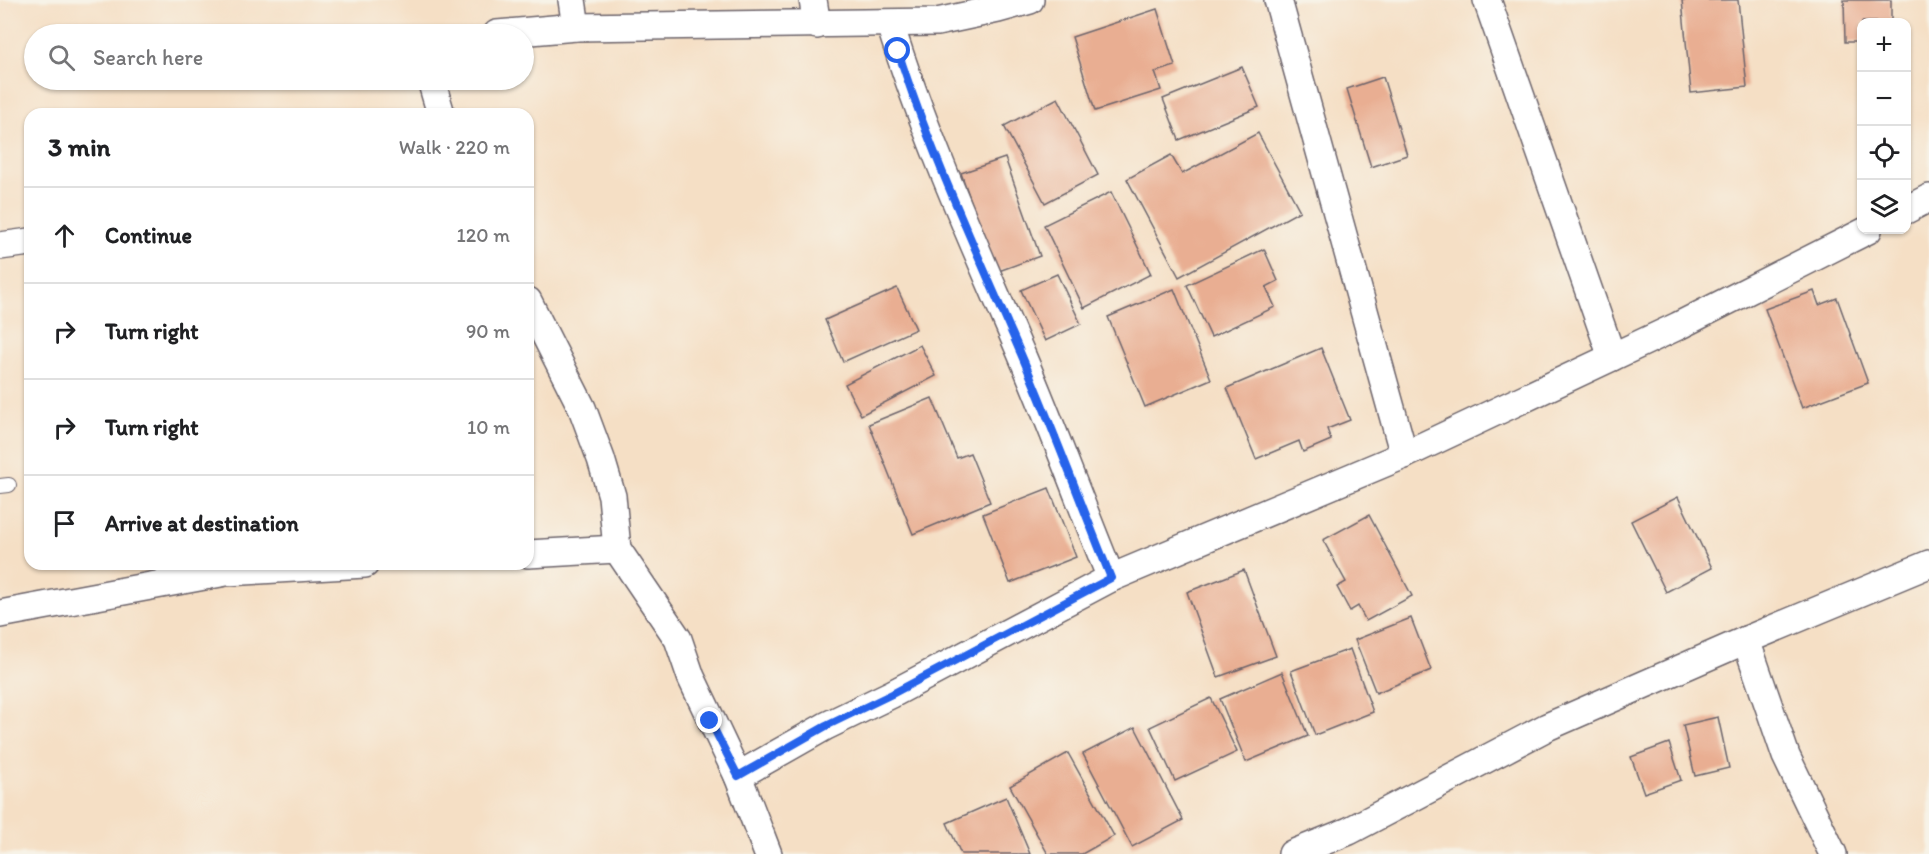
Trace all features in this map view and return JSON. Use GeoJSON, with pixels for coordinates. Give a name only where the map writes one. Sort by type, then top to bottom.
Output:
{"type":"FeatureCollection","features":[{"type":"Feature","properties":{"kind":"street"},"geometry":{"type":"LineString","coordinates":[[572,0],[576,27]]}},
{"type":"Feature","properties":{"kind":"street"},"geometry":{"type":"LineString","coordinates":[[534,31],[815,12],[890,24],[937,22],[1030,0]]}},
{"type":"Feature","properties":{"kind":"street"},"geometry":{"type":"LineString","coordinates":[[1278,0],[1404,454]]}},
{"type":"Feature","properties":{"kind":"street"},"geometry":{"type":"LineString","coordinates":[[1487,0],[1612,357]]}},
{"type":"Feature","properties":{"kind":"street"},"geometry":{"type":"LineString","coordinates":[[890,24],[910,87],[937,159],[1024,361],[1111,578]]}},
{"type":"Feature","properties":{"kind":"street"},"geometry":{"type":"LineString","coordinates":[[434,90],[439,108]]}},
{"type":"Feature","properties":{"kind":"street"},"geometry":{"type":"LineString","coordinates":[[1911,207],[1929,198]]}},
{"type":"Feature","properties":{"kind":"street"},"geometry":{"type":"LineString","coordinates":[[738,776],[826,726],[892,694],[1111,578],[1404,454],[1678,326],[1860,234]]}},
{"type":"Feature","properties":{"kind":"street"},"geometry":{"type":"LineString","coordinates":[[0,246],[24,243]]}},
{"type":"Feature","properties":{"kind":"street"},"geometry":{"type":"LineString","coordinates":[[534,313],[582,408],[601,459],[612,496],[617,549],[678,639],[691,677],[738,776],[768,854]]}},
{"type":"Feature","properties":{"kind":"street"},"geometry":{"type":"LineString","coordinates":[[534,554],[617,549]]}},
{"type":"Feature","properties":{"kind":"street"},"geometry":{"type":"LineString","coordinates":[[1292,854],[1354,843],[1547,727],[1746,640],[1929,564]]}},
{"type":"Feature","properties":{"kind":"street"},"geometry":{"type":"LineString","coordinates":[[0,614],[226,572],[261,570]]}},
{"type":"Feature","properties":{"kind":"street"},"geometry":{"type":"LineString","coordinates":[[1746,640],[1786,756],[1833,854]]}},
{"type":"Feature","properties":{"kind":"building"},"geometry":{"type":"Polygon","coordinates":[[[1682,0],[1738,0],[1747,87],[1691,93],[1682,0]]]}},
{"type":"Feature","properties":{"kind":"building"},"geometry":{"type":"Polygon","coordinates":[[[1844,0],[1891,0],[1891,18],[1857,18],[1857,42],[1845,42],[1844,0]]]}},
{"type":"Feature","properties":{"kind":"building"},"geometry":{"type":"Polygon","coordinates":[[[1157,9],[1175,66],[1155,72],[1161,90],[1095,111],[1072,37],[1157,9]]]}},
{"type":"Feature","properties":{"kind":"building"},"geometry":{"type":"Polygon","coordinates":[[[1242,67],[1259,107],[1179,140],[1163,99],[1242,67]]]}},
{"type":"Feature","properties":{"kind":"building"},"geometry":{"type":"Polygon","coordinates":[[[1383,77],[1407,155],[1371,167],[1347,89],[1383,77]]]}},
{"type":"Feature","properties":{"kind":"building"},"geometry":{"type":"Polygon","coordinates":[[[1058,98],[1098,175],[1045,203],[1004,126],[1058,98]]]}},
{"type":"Feature","properties":{"kind":"building"},"geometry":{"type":"Polygon","coordinates":[[[1258,133],[1300,211],[1179,277],[1127,179],[1171,155],[1182,174],[1258,133]]]}},
{"type":"Feature","properties":{"kind":"building"},"geometry":{"type":"Polygon","coordinates":[[[1005,158],[1040,256],[996,272],[961,173],[1005,158]]]}},
{"type":"Feature","properties":{"kind":"building"},"geometry":{"type":"Polygon","coordinates":[[[1111,192],[1151,274],[1084,308],[1044,225],[1111,192]]]}},
{"type":"Feature","properties":{"kind":"building"},"geometry":{"type":"Polygon","coordinates":[[[1264,249],[1278,281],[1266,287],[1275,307],[1211,337],[1187,285],[1264,249]]]}},
{"type":"Feature","properties":{"kind":"building"},"geometry":{"type":"Polygon","coordinates":[[[1057,274],[1081,324],[1045,341],[1021,290],[1057,274]]]}},
{"type":"Feature","properties":{"kind":"building"},"geometry":{"type":"Polygon","coordinates":[[[897,288],[916,329],[843,362],[825,320],[897,288]]]}},
{"type":"Feature","properties":{"kind":"building"},"geometry":{"type":"Polygon","coordinates":[[[1174,289],[1211,379],[1145,407],[1108,317],[1174,289]]]}},
{"type":"Feature","properties":{"kind":"building"},"geometry":{"type":"Polygon","coordinates":[[[1814,291],[1819,305],[1837,298],[1868,383],[1802,408],[1765,309],[1814,291]]]}},
{"type":"Feature","properties":{"kind":"building"},"geometry":{"type":"Polygon","coordinates":[[[920,345],[936,376],[861,415],[845,384],[920,345]]]}},
{"type":"Feature","properties":{"kind":"building"},"geometry":{"type":"Polygon","coordinates":[[[1321,348],[1350,420],[1327,429],[1331,440],[1303,452],[1299,441],[1256,459],[1227,388],[1321,348]]]}},
{"type":"Feature","properties":{"kind":"building"},"geometry":{"type":"Polygon","coordinates":[[[932,398],[957,458],[970,453],[990,502],[913,534],[869,424],[932,398]]]}},
{"type":"Feature","properties":{"kind":"building"},"geometry":{"type":"Polygon","coordinates":[[[1049,488],[1076,557],[1010,583],[983,514],[1049,488]]]}},
{"type":"Feature","properties":{"kind":"building"},"geometry":{"type":"Polygon","coordinates":[[[1678,497],[1712,568],[1666,592],[1631,521],[1678,497]]]}},
{"type":"Feature","properties":{"kind":"building"},"geometry":{"type":"Polygon","coordinates":[[[1369,515],[1412,596],[1366,621],[1358,606],[1350,611],[1337,587],[1346,582],[1323,540],[1369,515]]]}},
{"type":"Feature","properties":{"kind":"building"},"geometry":{"type":"Polygon","coordinates":[[[1244,570],[1276,656],[1218,677],[1187,592],[1244,570]]]}},
{"type":"Feature","properties":{"kind":"building"},"geometry":{"type":"Polygon","coordinates":[[[1411,618],[1431,670],[1376,693],[1355,640],[1411,618]]]}},
{"type":"Feature","properties":{"kind":"building"},"geometry":{"type":"Polygon","coordinates":[[[1350,649],[1373,712],[1315,735],[1291,671],[1350,649]]]}},
{"type":"Feature","properties":{"kind":"building"},"geometry":{"type":"Polygon","coordinates":[[[1282,672],[1308,736],[1246,762],[1220,699],[1282,672]]]}},
{"type":"Feature","properties":{"kind":"building"},"geometry":{"type":"Polygon","coordinates":[[[1211,698],[1237,752],[1175,781],[1150,727],[1211,698]]]}},
{"type":"Feature","properties":{"kind":"building"},"geometry":{"type":"Polygon","coordinates":[[[1718,717],[1729,768],[1695,776],[1683,725],[1718,717]]]}},
{"type":"Feature","properties":{"kind":"building"},"geometry":{"type":"Polygon","coordinates":[[[1135,727],[1183,820],[1132,847],[1083,754],[1135,727]]]}},
{"type":"Feature","properties":{"kind":"building"},"geometry":{"type":"Polygon","coordinates":[[[1669,743],[1681,780],[1644,793],[1631,757],[1669,743]]]}},
{"type":"Feature","properties":{"kind":"building"},"geometry":{"type":"Polygon","coordinates":[[[1068,753],[1114,836],[1082,854],[1048,854],[1010,786],[1068,753]]]}},
{"type":"Feature","properties":{"kind":"building"},"geometry":{"type":"Polygon","coordinates":[[[1006,797],[1030,854],[961,854],[947,823],[1006,797]]]}},
{"type":"Feature","properties":{"kind":"route"},"geometry":{"type":"LineString","coordinates":[[710,721],[738,776],[826,726],[892,694],[1111,578],[1024,361],[937,159],[898,51]]}}]}
